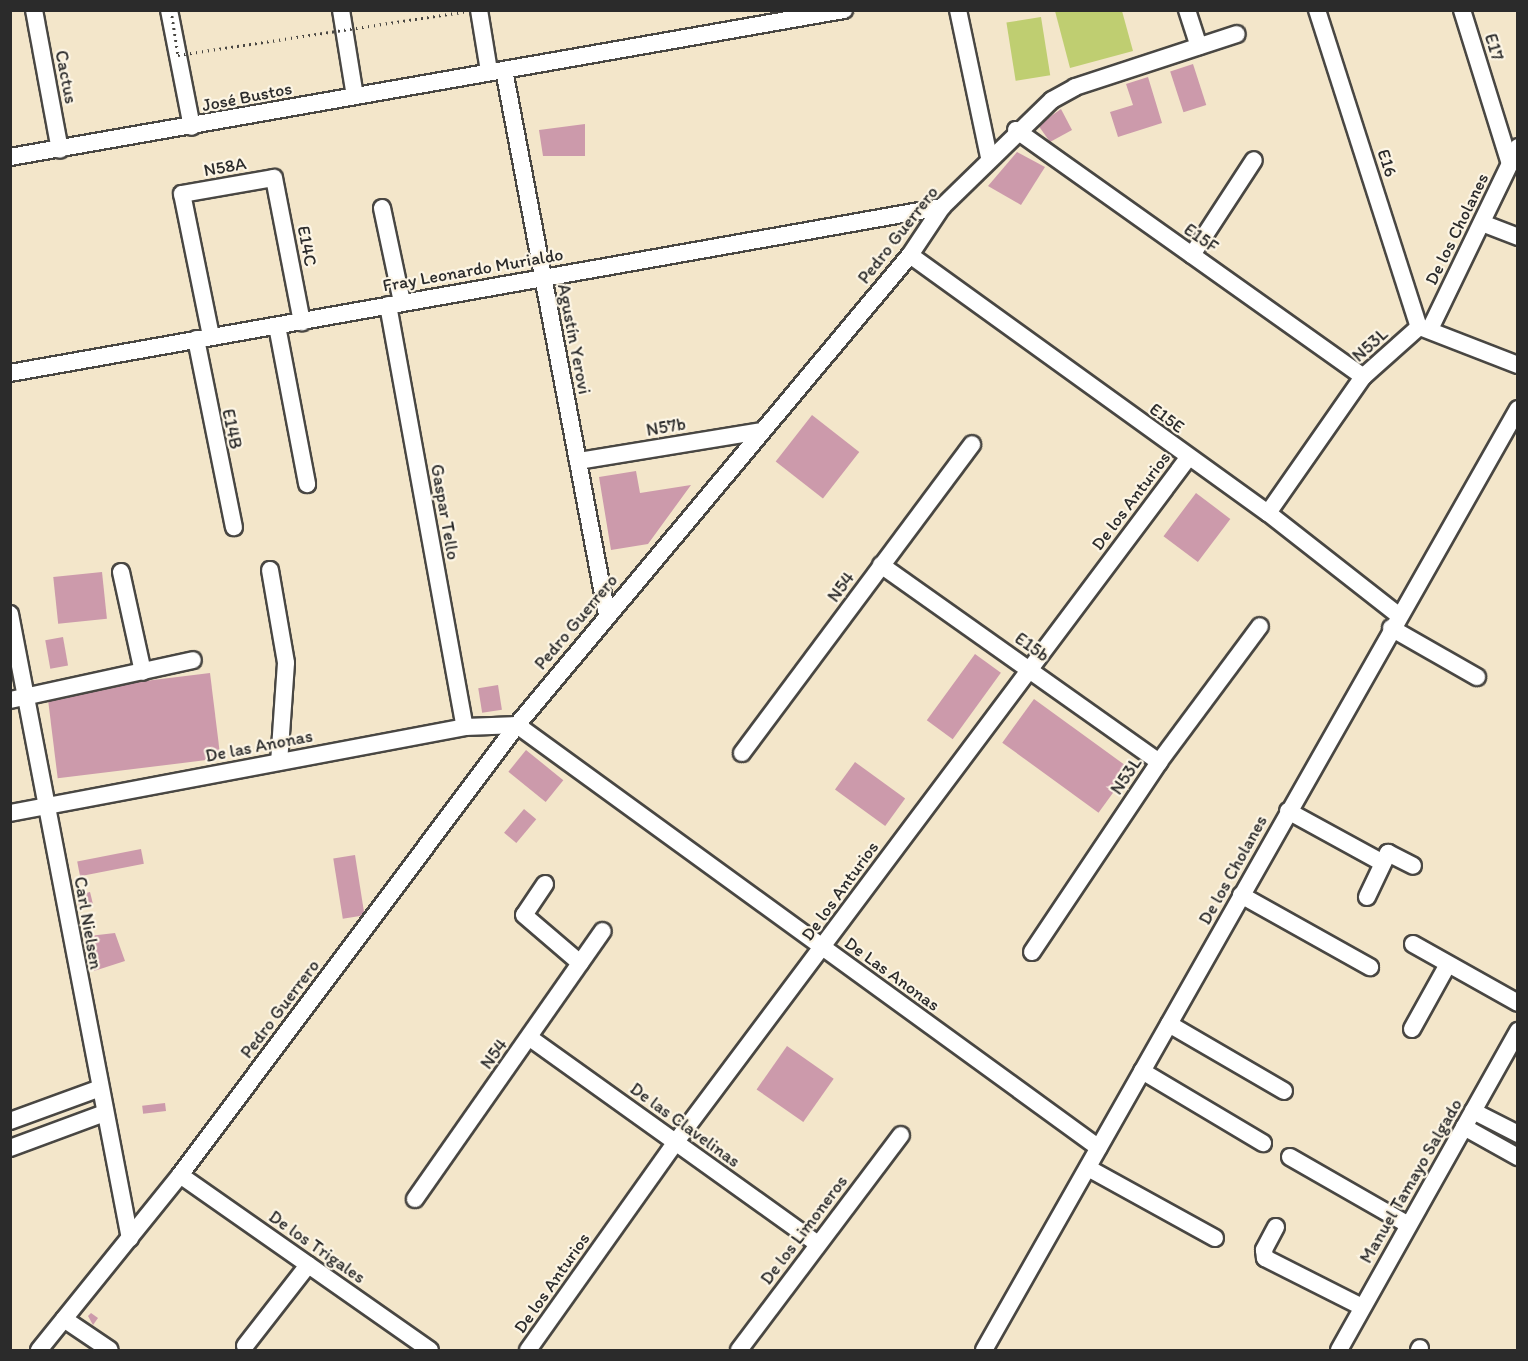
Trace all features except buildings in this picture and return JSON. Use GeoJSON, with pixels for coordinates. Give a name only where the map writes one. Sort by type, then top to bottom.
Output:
{"type":"FeatureCollection","features":[{"type":"Feature","properties":{"kind":"street","name":"Cactus"},"geometry":{"type":"LineString","coordinates":[[34,10],[60,150]]}},
{"type":"Feature","properties":{"kind":"street"},"geometry":{"type":"LineString","coordinates":[[170,10],[192,127]]}},
{"type":"Feature","properties":{"kind":"street"},"geometry":{"type":"LineString","coordinates":[[341,10],[355,96]]}},
{"type":"Feature","properties":{"kind":"street","name":"Agustín Yerovi"},"geometry":{"type":"LineString","coordinates":[[478,10],[497,71],[543,277],[608,615]]}},
{"type":"Feature","properties":{"kind":"street","name":"José Bustos"},"geometry":{"type":"LineString","coordinates":[[10,157],[192,127],[844,10]]}},
{"type":"Feature","properties":{"kind":"street"},"geometry":{"type":"LineString","coordinates":[[958,10],[989,157]]}},
{"type":"Feature","properties":{"kind":"street"},"geometry":{"type":"LineString","coordinates":[[1187,10],[1199,46]]}},
{"type":"Feature","properties":{"kind":"street","name":"E16"},"geometry":{"type":"LineString","coordinates":[[1317,10],[1425,327]]}},
{"type":"Feature","properties":{"kind":"street","name":"E17"},"geometry":{"type":"LineString","coordinates":[[1462,10],[1510,164]]}},
{"type":"Feature","properties":{"kind":"street","name":"Pedro Guerrero"},"geometry":{"type":"LineString","coordinates":[[39,1350],[180,1175],[517,725],[761,430],[910,255],[942,207],[1016,130],[1075,87],[1237,34]]}},
{"type":"Feature","properties":{"kind":"street","name":"E15F"},"geometry":{"type":"LineString","coordinates":[[1016,130],[1363,377]]}},
{"type":"Feature","properties":{"kind":"street","name":"De los Cholanes"},"geometry":{"type":"LineString","coordinates":[[1425,327],[1482,223],[1518,147]]}},
{"type":"Feature","properties":{"kind":"street"},"geometry":{"type":"LineString","coordinates":[[1192,255],[1254,160]]}},
{"type":"Feature","properties":{"kind":"street","name":"N58A"},"geometry":{"type":"LineString","coordinates":[[182,194],[274,178]]}},
{"type":"Feature","properties":{"kind":"street","name":"E14C"},"geometry":{"type":"LineString","coordinates":[[274,178],[302,322]]}},
{"type":"Feature","properties":{"kind":"street","name":"E14B"},"geometry":{"type":"LineString","coordinates":[[182,194],[234,527]]}},
{"type":"Feature","properties":{"kind":"street","name":"Fray Leonardo Murialdo"},"geometry":{"type":"LineString","coordinates":[[10,373],[942,207]]}},
{"type":"Feature","properties":{"kind":"street","name":"Gaspar Tello"},"geometry":{"type":"LineString","coordinates":[[382,208],[395,304],[465,727]]}},
{"type":"Feature","properties":{"kind":"street"},"geometry":{"type":"LineString","coordinates":[[1482,223],[1518,237]]}},
{"type":"Feature","properties":{"kind":"street","name":"E15E"},"geometry":{"type":"LineString","coordinates":[[910,255],[1188,458],[1268,513],[1395,622],[1477,677]]}},
{"type":"Feature","properties":{"kind":"street"},"geometry":{"type":"LineString","coordinates":[[277,326],[307,484]]}},
{"type":"Feature","properties":{"kind":"street"},"geometry":{"type":"LineString","coordinates":[[1425,327],[1518,365]]}},
{"type":"Feature","properties":{"kind":"street","name":"N53L"},"geometry":{"type":"LineString","coordinates":[[1268,513],[1363,377],[1425,327]]}},
{"type":"Feature","properties":{"kind":"street","name":"De los Cholanes"},"geometry":{"type":"LineString","coordinates":[[984,1350],[1395,622],[1518,409]]}},
{"type":"Feature","properties":{"kind":"street","name":"N57b"},"geometry":{"type":"LineString","coordinates":[[578,461],[761,430]]}},
{"type":"Feature","properties":{"kind":"street","name":"N54"},"geometry":{"type":"LineString","coordinates":[[742,753],[972,444]]}},
{"type":"Feature","properties":{"kind":"street","name":"De los Anturios"},"geometry":{"type":"LineString","coordinates":[[528,1350],[675,1143],[1028,668],[1188,458]]}},
{"type":"Feature","properties":{"kind":"street","name":"E15b"},"geometry":{"type":"LineString","coordinates":[[881,564],[1159,762]]}},
{"type":"Feature","properties":{"kind":"street"},"geometry":{"type":"LineString","coordinates":[[270,570],[286,663],[279,762]]}},
{"type":"Feature","properties":{"kind":"street"},"geometry":{"type":"LineString","coordinates":[[121,572],[143,672]]}},
{"type":"Feature","properties":{"kind":"street","name":"Carl Nielsen"},"geometry":{"type":"LineString","coordinates":[[10,614],[18,698],[48,807],[102,1114],[130,1239]]}},
{"type":"Feature","properties":{"kind":"street","name":"N53L"},"geometry":{"type":"LineString","coordinates":[[1032,952],[1159,762],[1260,626]]}},
{"type":"Feature","properties":{"kind":"street"},"geometry":{"type":"LineString","coordinates":[[18,698],[193,660]]}},
{"type":"Feature","properties":{"kind":"street","name":"De las Anonas"},"geometry":{"type":"LineString","coordinates":[[10,813],[465,727],[517,725]]}},
{"type":"Feature","properties":{"kind":"street","name":"De Las Anonas"},"geometry":{"type":"LineString","coordinates":[[517,725],[1099,1148]]}},
{"type":"Feature","properties":{"kind":"street"},"geometry":{"type":"LineString","coordinates":[[1288,811],[1383,863]]}},
{"type":"Feature","properties":{"kind":"street"},"geometry":{"type":"LineString","coordinates":[[1367,897],[1388,853],[1413,866]]}},
{"type":"Feature","properties":{"kind":"street"},"geometry":{"type":"LineString","coordinates":[[545,884],[524,915],[580,963]]}},
{"type":"Feature","properties":{"kind":"street"},"geometry":{"type":"LineString","coordinates":[[1241,895],[1370,967]]}},
{"type":"Feature","properties":{"kind":"street","name":"N54"},"geometry":{"type":"LineString","coordinates":[[415,1199],[603,931]]}},
{"type":"Feature","properties":{"kind":"street"},"geometry":{"type":"LineString","coordinates":[[1413,944],[1518,1003]]}},
{"type":"Feature","properties":{"kind":"street"},"geometry":{"type":"LineString","coordinates":[[1412,1029],[1448,964]]}},
{"type":"Feature","properties":{"kind":"street"},"geometry":{"type":"LineString","coordinates":[[1169,1024],[1284,1091]]}},
{"type":"Feature","properties":{"kind":"street","name":"Manuel Tamayo Salgado"},"geometry":{"type":"LineString","coordinates":[[1338,1350],[1407,1224],[1518,1031]]}},
{"type":"Feature","properties":{"kind":"street","name":"De las Clavelinas"},"geometry":{"type":"LineString","coordinates":[[530,1038],[818,1244]]}},
{"type":"Feature","properties":{"kind":"street"},"geometry":{"type":"LineString","coordinates":[[1142,1071],[1263,1143]]}},
{"type":"Feature","properties":{"kind":"street"},"geometry":{"type":"LineString","coordinates":[[10,1120],[98,1089]]}},
{"type":"Feature","properties":{"kind":"street"},"geometry":{"type":"LineString","coordinates":[[1473,1111],[1518,1134]]}},
{"type":"Feature","properties":{"kind":"street"},"geometry":{"type":"LineString","coordinates":[[10,1148],[102,1114]]}},
{"type":"Feature","properties":{"kind":"street"},"geometry":{"type":"LineString","coordinates":[[1464,1127],[1518,1156]]}},
{"type":"Feature","properties":{"kind":"street","name":"De los Limoneros"},"geometry":{"type":"LineString","coordinates":[[739,1350],[901,1135]]}},
{"type":"Feature","properties":{"kind":"street"},"geometry":{"type":"LineString","coordinates":[[1290,1157],[1407,1224]]}},
{"type":"Feature","properties":{"kind":"street"},"geometry":{"type":"LineString","coordinates":[[1088,1168],[1215,1238]]}},
{"type":"Feature","properties":{"kind":"street","name":"De los Trigales"},"geometry":{"type":"LineString","coordinates":[[180,1175],[430,1350]]}},
{"type":"Feature","properties":{"kind":"street"},"geometry":{"type":"LineString","coordinates":[[1276,1227],[1264,1250],[1265,1258],[1362,1307]]}},
{"type":"Feature","properties":{"kind":"street"},"geometry":{"type":"LineString","coordinates":[[245,1346],[308,1264]]}},
{"type":"Feature","properties":{"kind":"street"},"geometry":{"type":"LineString","coordinates":[[64,1319],[110,1350]]}},
{"type":"Feature","properties":{"kind":"path"},"geometry":{"type":"LineString","coordinates":[[170,10],[178,55],[478,10]]}},
{"type":"Feature","properties":{"kind":"green space"},"geometry":{"type":"Polygon","coordinates":[[[1055,11],[1122,11],[1133,51],[1070,68],[1055,11]]]}},
{"type":"Feature","properties":{"kind":"green space"},"geometry":{"type":"Polygon","coordinates":[[[1041,17],[1050,75],[1016,81],[1006,22],[1041,17]]]}}]}
